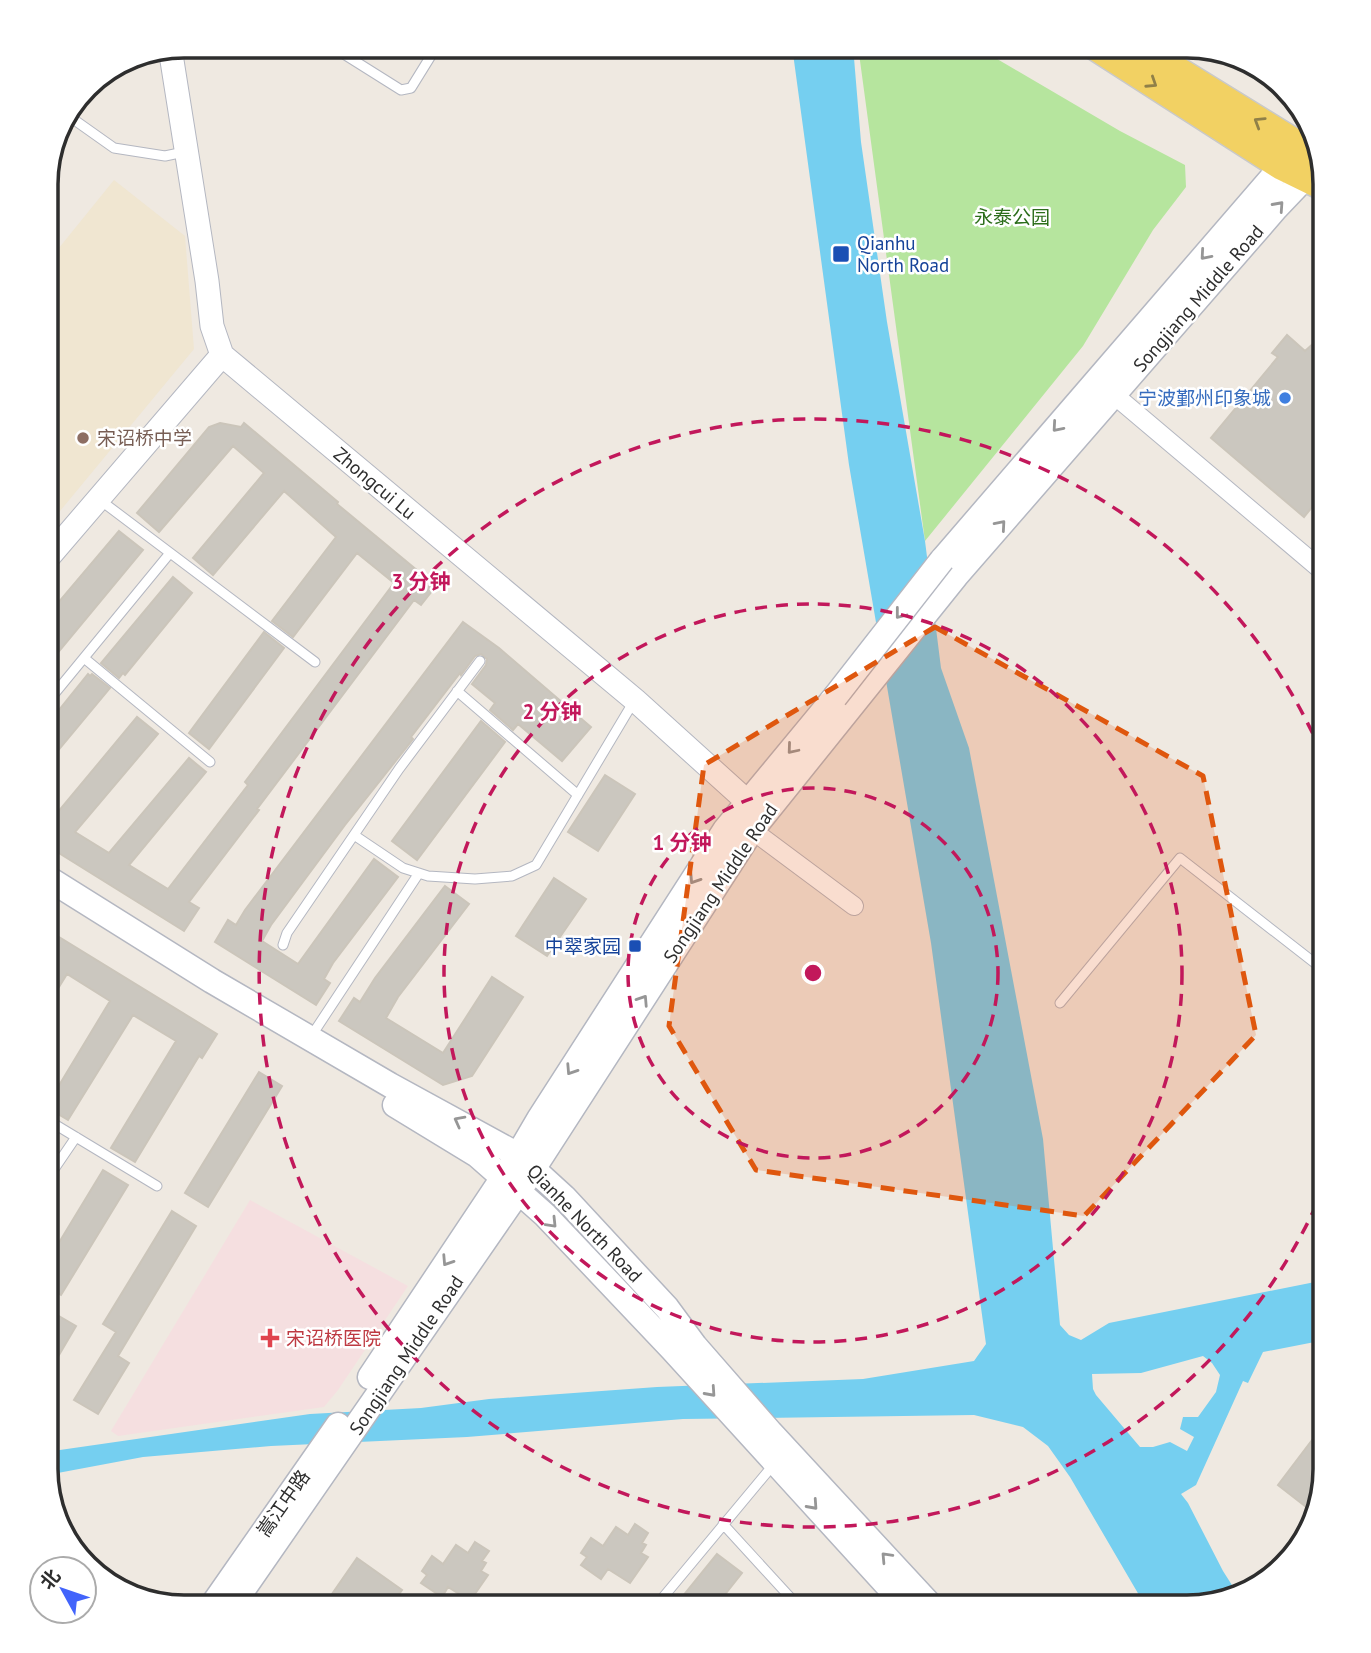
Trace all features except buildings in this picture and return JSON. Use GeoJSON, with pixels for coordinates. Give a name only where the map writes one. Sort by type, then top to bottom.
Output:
{"type":"FeatureCollection","features":[{"type":"Feature","properties":{"kind":"main road"},"geometry":{"type":"LineString","coordinates":[[1117,58],[1308,162]]}},
{"type":"Feature","properties":{"kind":"main road"},"geometry":{"type":"LineString","coordinates":[[1155,58],[1308,162]]}},
{"type":"Feature","properties":{"kind":"main road","name":"Songjiang Middle Road"},"geometry":{"type":"LineString","coordinates":[[365,1401],[526,1162],[539,1119],[725,830],[754,816],[949,568],[1105,388],[1308,162]]}},
{"type":"Feature","properties":{"kind":"main road","name":"Qianhe North Road"},"geometry":{"type":"LineString","coordinates":[[58,885],[212,981],[526,1162],[564,1197],[667,1308],[684,1348]]}},
{"type":"Feature","properties":{"kind":"main road","name":"Qianhe North Road"},"geometry":{"type":"LineString","coordinates":[[58,900],[206,995],[477,1154],[684,1348],[896,1595]]}},
{"type":"Feature","properties":{"kind":"main road","name":"嵩江中路"},"geometry":{"type":"LineString","coordinates":[[221,1595],[300,1495],[365,1401]]}},
{"type":"Feature","properties":{"kind":"main road","name":"Qianhe North Road"},"geometry":{"type":"LineString","coordinates":[[770,1445],[919,1595]]}},
{"type":"Feature","properties":{"kind":"main road"},"geometry":{"type":"LineString","coordinates":[[239,1595],[300,1495]]}},
{"type":"Feature","properties":{"kind":"street"},"geometry":{"type":"LineString","coordinates":[[58,546],[222,355],[212,326],[172,58]]}},
{"type":"Feature","properties":{"kind":"street","name":"Zhongcui Lu"},"geometry":{"type":"LineString","coordinates":[[222,355],[635,699],[754,816]]}},
{"type":"Feature","properties":{"kind":"street"},"geometry":{"type":"LineString","coordinates":[[1105,388],[1313,563]]}},
{"type":"Feature","properties":{"kind":"street"},"geometry":{"type":"LineString","coordinates":[[754,816],[854,906]]}},
{"type":"Feature","properties":{"kind":"lane"},"geometry":{"type":"LineString","coordinates":[[350,58],[401,90],[411,88],[430,58]]}},
{"type":"Feature","properties":{"kind":"lane"},"geometry":{"type":"LineString","coordinates":[[75,121],[114,148],[165,156],[186,152]]}},
{"type":"Feature","properties":{"kind":"lane"},"geometry":{"type":"LineString","coordinates":[[99,499],[315,662]]}},
{"type":"Feature","properties":{"kind":"lane"},"geometry":{"type":"LineString","coordinates":[[58,689],[170,553]]}},
{"type":"Feature","properties":{"kind":"lane"},"geometry":{"type":"LineString","coordinates":[[84,657],[209,762]]}},
{"type":"Feature","properties":{"kind":"lane"},"geometry":{"type":"LineString","coordinates":[[283,945],[287,933],[399,769],[480,661]]}},
{"type":"Feature","properties":{"kind":"lane"},"geometry":{"type":"LineString","coordinates":[[457,691],[578,795]]}},
{"type":"Feature","properties":{"kind":"lane"},"geometry":{"type":"LineString","coordinates":[[354,835],[403,868],[428,876],[475,879],[512,876],[536,865],[635,699]]}},
{"type":"Feature","properties":{"kind":"lane"},"geometry":{"type":"LineString","coordinates":[[1060,1003],[1180,858],[1313,962]]}},
{"type":"Feature","properties":{"kind":"lane"},"geometry":{"type":"LineString","coordinates":[[310,1038],[419,873]]}},
{"type":"Feature","properties":{"kind":"lane"},"geometry":{"type":"LineString","coordinates":[[58,1126],[157,1186]]}},
{"type":"Feature","properties":{"kind":"lane"},"geometry":{"type":"LineString","coordinates":[[58,1163],[76,1137]]}},
{"type":"Feature","properties":{"kind":"lane"},"geometry":{"type":"LineString","coordinates":[[666,1595],[723,1524],[770,1445]]}},
{"type":"Feature","properties":{"kind":"lane"},"geometry":{"type":"LineString","coordinates":[[723,1524],[787,1595]]}},
{"type":"Feature","properties":{"kind":"highlighted area"},"geometry":{"type":"Polygon","coordinates":[[[935,627],[1203,776],[1256,1035],[1084,1216],[756,1170],[669,1026],[704,765],[935,627]]]}},
{"type":"Feature","properties":{"kind":"shaded area","name":"宋诏桥中学"},"geometry":{"type":"Polygon","coordinates":[[[114,180],[185,236],[194,349],[58,513],[58,249],[114,180]]]}},
{"type":"Feature","properties":{"kind":"shaded area","name":"宋诏桥医院"},"geometry":{"type":"Polygon","coordinates":[[[250,1200],[408,1286],[324,1407],[118,1436],[111,1431],[250,1200]]]}},
{"type":"Feature","properties":{"kind":"green space","name":"永泰公园"},"geometry":{"type":"Polygon","coordinates":[[[860,58],[995,58],[1120,131],[1185,165],[1186,187],[1153,230],[1083,346],[925,541],[860,58]]]}},
{"type":"Feature","properties":{"kind":"water"},"geometry":{"type":"Polygon","coordinates":[[[794,58],[854,58],[861,142],[887,322],[925,541],[941,668],[969,748],[1043,1139],[1060,1325],[1069,1335],[1081,1340],[1109,1323],[1313,1282],[1313,1342],[1263,1352],[1248,1383],[1243,1381],[1196,1485],[1181,1494],[1233,1587],[1204,1594],[1139,1595],[1070,1477],[1048,1446],[1023,1427],[974,1415],[683,1419],[467,1437],[271,1446],[143,1457],[58,1473],[58,1450],[310,1414],[421,1408],[489,1399],[657,1387],[863,1379],[974,1361],[986,1344],[931,943],[849,465],[794,58]],[[1203,1356],[1141,1373],[1092,1374],[1096,1395],[1140,1447],[1153,1447],[1170,1442],[1187,1451],[1194,1437],[1180,1429],[1183,1417],[1198,1417],[1216,1392],[1220,1375],[1203,1356]]]}},
{"type":"Feature","properties":{"kind":"place","name":"Qianhu North Road"},"geometry":{"type":"Point","coordinates":[841,254]}},
{"type":"Feature","properties":{"kind":"place","name":"宁波鄞州印象城"},"geometry":{"type":"Point","coordinates":[1285,398]}},
{"type":"Feature","properties":{"kind":"place","name":"宋诏桥中学"},"geometry":{"type":"Point","coordinates":[83,438]}},
{"type":"Feature","properties":{"kind":"place","name":"中翠家园"},"geometry":{"type":"Point","coordinates":[635,946]}},
{"type":"Feature","properties":{"kind":"place","name":"宋诏桥医院"},"geometry":{"type":"Point","coordinates":[270,1338]}}]}
